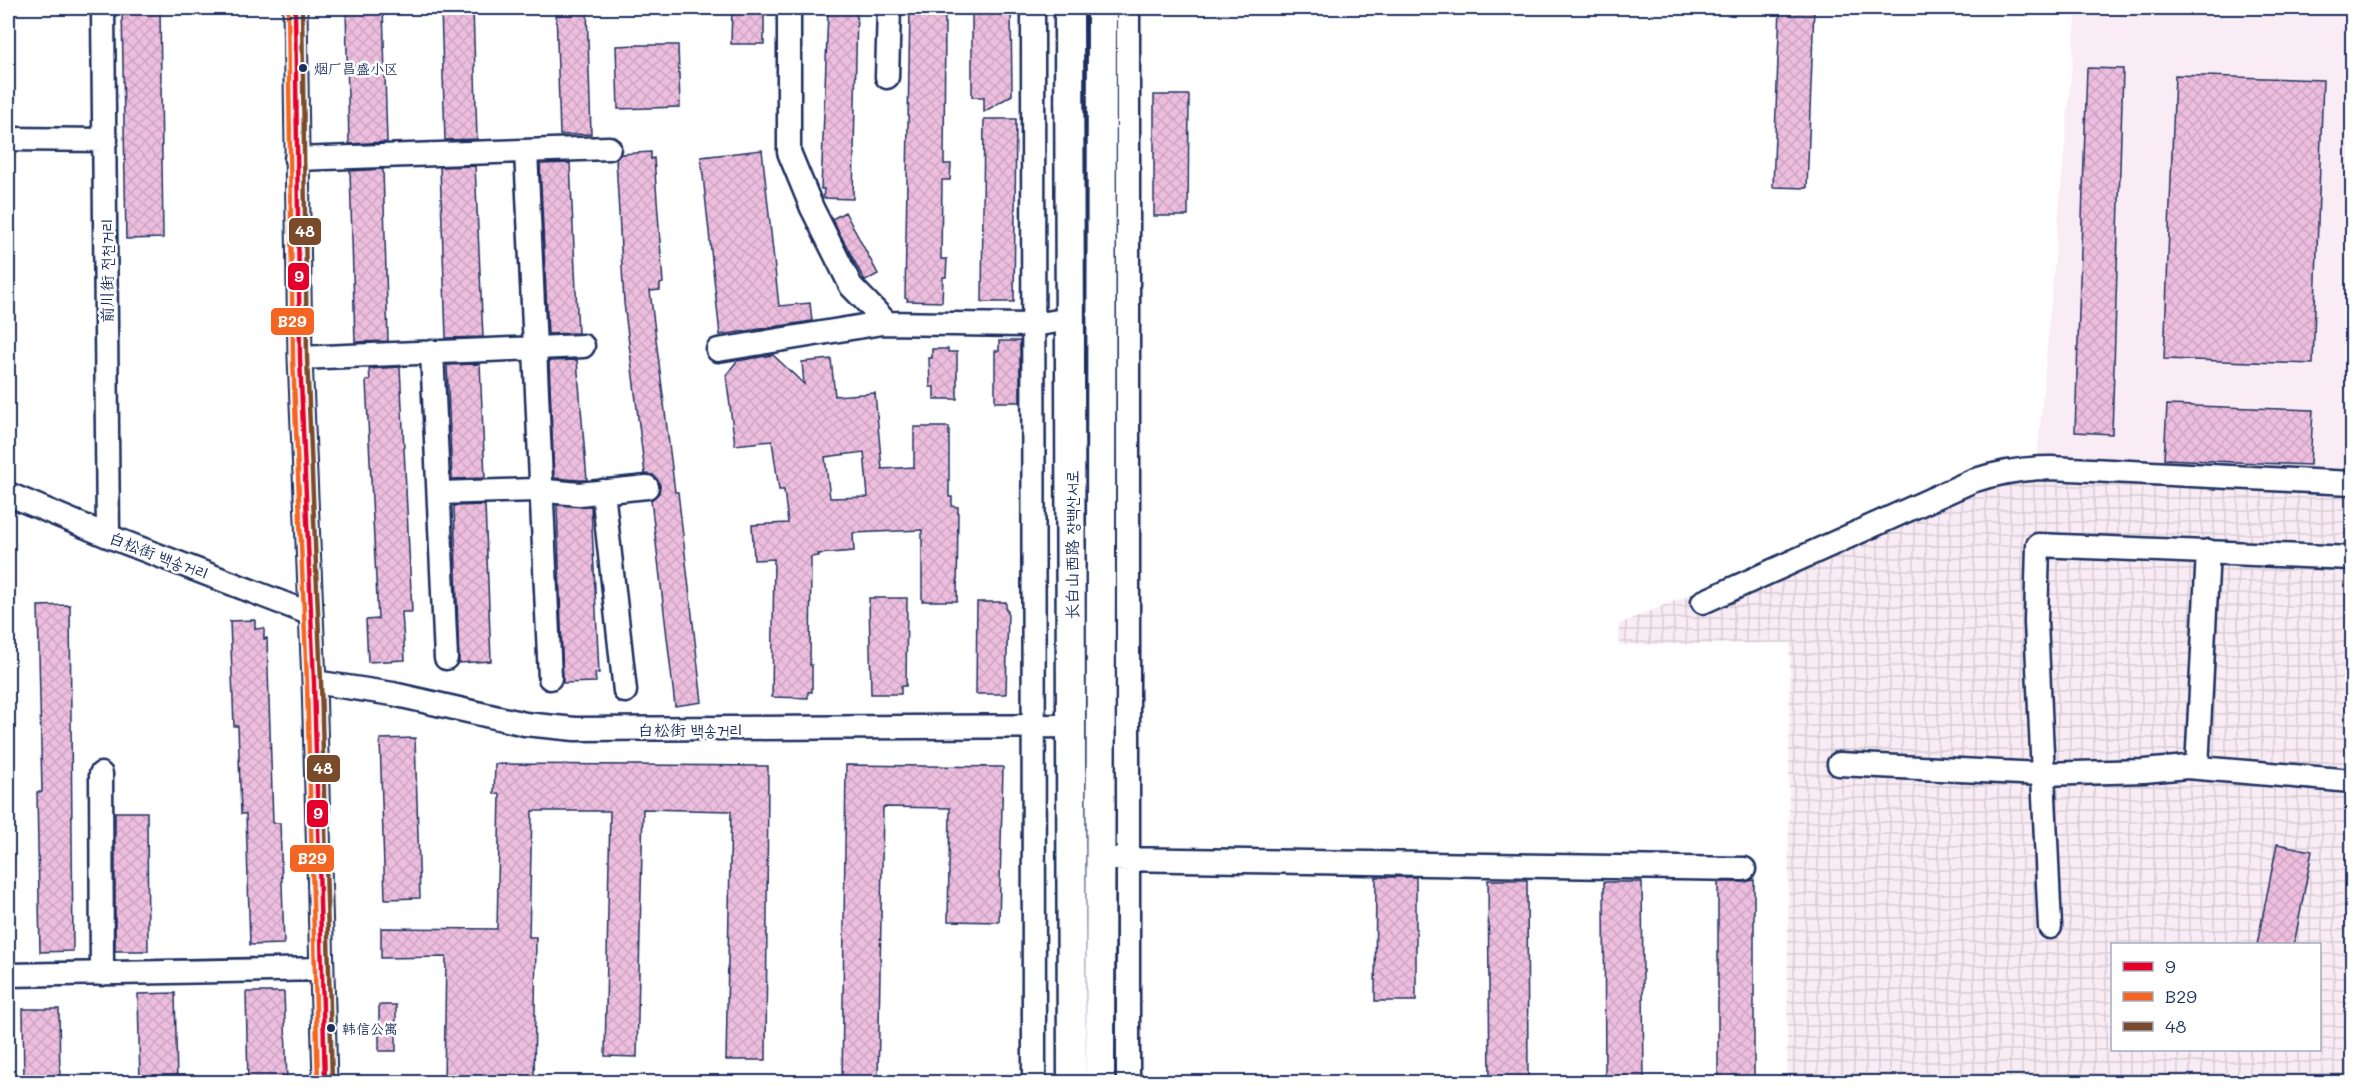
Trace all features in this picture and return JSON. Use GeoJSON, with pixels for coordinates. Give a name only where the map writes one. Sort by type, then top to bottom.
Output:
{"type":"FeatureCollection","features":[{"type":"Feature","properties":{"kind":"main road","name":"长白山西路 장백산서로"},"geometry":{"type":"LineString","coordinates":[[1069,8],[1072,1083]]}},
{"type":"Feature","properties":{"kind":"main road","name":"长白山西路 장백산서로"},"geometry":{"type":"LineString","coordinates":[[1100,1083],[1102,8]]}},
{"type":"Feature","properties":{"kind":"street","name":"前川街 전천거리"},"geometry":{"type":"LineString","coordinates":[[104,8],[108,536]]}},
{"type":"Feature","properties":{"kind":"street"},"geometry":{"type":"LineString","coordinates":[[295,8],[300,358],[314,682],[325,1083]]}},
{"type":"Feature","properties":{"kind":"street"},"geometry":{"type":"LineString","coordinates":[[789,8],[789,152],[812,208],[851,286],[887,323]]}},
{"type":"Feature","properties":{"kind":"street"},"geometry":{"type":"LineString","coordinates":[[887,77],[889,8]]}},
{"type":"Feature","properties":{"kind":"street"},"geometry":{"type":"LineString","coordinates":[[1033,8],[1034,1083]]}},
{"type":"Feature","properties":{"kind":"street"},"geometry":{"type":"LineString","coordinates":[[1128,8],[1128,1083]]}},
{"type":"Feature","properties":{"kind":"street"},"geometry":{"type":"LineString","coordinates":[[8,139],[106,140]]}},
{"type":"Feature","properties":{"kind":"street"},"geometry":{"type":"LineString","coordinates":[[296,159],[609,148]]}},
{"type":"Feature","properties":{"kind":"street"},"geometry":{"type":"LineString","coordinates":[[526,151],[550,678]]}},
{"type":"Feature","properties":{"kind":"street"},"geometry":{"type":"LineString","coordinates":[[718,350],[887,323],[1032,325],[1071,319]]}},
{"type":"Feature","properties":{"kind":"street"},"geometry":{"type":"LineString","coordinates":[[300,358],[583,346]]}},
{"type":"Feature","properties":{"kind":"street"},"geometry":{"type":"LineString","coordinates":[[432,352],[446,658]]}},
{"type":"Feature","properties":{"kind":"street"},"geometry":{"type":"LineString","coordinates":[[1702,602],[1972,481],[1998,472],[2025,468],[2051,468],[2352,483]]}},
{"type":"Feature","properties":{"kind":"street"},"geometry":{"type":"LineString","coordinates":[[439,493],[542,490],[579,494],[647,487]]}},
{"type":"Feature","properties":{"kind":"street"},"geometry":{"type":"LineString","coordinates":[[603,491],[625,691]]}},
{"type":"Feature","properties":{"kind":"street","name":"白松街 백송거리"},"geometry":{"type":"LineString","coordinates":[[8,494],[108,536],[311,614]]}},
{"type":"Feature","properties":{"kind":"street"},"geometry":{"type":"LineString","coordinates":[[2050,927],[2036,622],[2038,545],[2352,558]]}},
{"type":"Feature","properties":{"kind":"street"},"geometry":{"type":"LineString","coordinates":[[2197,768],[2208,551]]}},
{"type":"Feature","properties":{"kind":"street","name":"白松街 백송거리"},"geometry":{"type":"LineString","coordinates":[[314,682],[393,694],[525,724],[575,729],[1071,726]]}},
{"type":"Feature","properties":{"kind":"street"},"geometry":{"type":"LineString","coordinates":[[1839,764],[2042,774],[2197,768],[2352,781]]}},
{"type":"Feature","properties":{"kind":"street"},"geometry":{"type":"LineString","coordinates":[[101,774],[102,974]]}},
{"type":"Feature","properties":{"kind":"street"},"geometry":{"type":"LineString","coordinates":[[1100,859],[1744,869]]}},
{"type":"Feature","properties":{"kind":"street"},"geometry":{"type":"LineString","coordinates":[[8,975],[322,969]]}},
{"type":"Feature","properties":{"kind":"shaded area"},"geometry":{"type":"Polygon","coordinates":[[[2077,8],[2352,8],[2352,479],[2037,459],[2077,8]]]}},
{"type":"Feature","properties":{"kind":"shaded area"},"geometry":{"type":"Polygon","coordinates":[[[2006,463],[2352,479],[2352,1082],[1787,1082],[1790,643],[1619,645],[1619,624],[2006,463]]]}},
{"type":"Feature","properties":{"kind":"building"},"geometry":{"type":"Polygon","coordinates":[[[122,8],[160,8],[163,238],[126,239],[122,8]]]}},
{"type":"Feature","properties":{"kind":"building"},"geometry":{"type":"Polygon","coordinates":[[[346,8],[383,8],[387,142],[349,144],[346,8]]]}},
{"type":"Feature","properties":{"kind":"building"},"geometry":{"type":"Polygon","coordinates":[[[441,8],[473,8],[477,139],[445,140],[441,8]]]}},
{"type":"Feature","properties":{"kind":"building"},"geometry":{"type":"Polygon","coordinates":[[[556,8],[587,8],[591,134],[560,135],[556,8]]]}},
{"type":"Feature","properties":{"kind":"building"},"geometry":{"type":"Polygon","coordinates":[[[732,8],[764,8],[764,44],[731,44],[732,8]]]}},
{"type":"Feature","properties":{"kind":"building"},"geometry":{"type":"Polygon","coordinates":[[[832,8],[857,8],[853,199],[823,198],[824,189],[821,189],[828,11],[832,11],[832,8]]]}},
{"type":"Feature","properties":{"kind":"building"},"geometry":{"type":"Polygon","coordinates":[[[910,8],[942,8],[941,16],[945,16],[944,164],[951,164],[950,180],[942,180],[941,259],[947,259],[946,277],[943,277],[942,302],[907,301],[908,299],[905,298],[910,8]]]}},
{"type":"Feature","properties":{"kind":"building"},"geometry":{"type":"Polygon","coordinates":[[[972,8],[1011,8],[1012,95],[984,112],[984,97],[972,97],[972,8]]]}},
{"type":"Feature","properties":{"kind":"building"},"geometry":{"type":"Polygon","coordinates":[[[1780,8],[1814,8],[1807,188],[1773,187],[1780,8]]]}},
{"type":"Feature","properties":{"kind":"building"},"geometry":{"type":"Polygon","coordinates":[[[678,45],[680,107],[618,109],[616,46],[678,45]]]}},
{"type":"Feature","properties":{"kind":"building"},"geometry":{"type":"Polygon","coordinates":[[[2087,68],[2123,69],[2112,434],[2075,432],[2087,68]]]}},
{"type":"Feature","properties":{"kind":"building"},"geometry":{"type":"Polygon","coordinates":[[[2175,75],[2323,80],[2313,364],[2164,359],[2175,75]]]}},
{"type":"Feature","properties":{"kind":"building"},"geometry":{"type":"Polygon","coordinates":[[[1154,95],[1189,95],[1188,216],[1154,216],[1154,95]]]}},
{"type":"Feature","properties":{"kind":"building"},"geometry":{"type":"Polygon","coordinates":[[[984,119],[1016,119],[1014,302],[982,302],[984,119]]]}},
{"type":"Feature","properties":{"kind":"building"},"geometry":{"type":"Polygon","coordinates":[[[762,150],[779,306],[810,303],[812,321],[720,335],[701,157],[762,150]]]}},
{"type":"Feature","properties":{"kind":"building"},"geometry":{"type":"Polygon","coordinates":[[[651,152],[651,159],[654,158],[663,283],[660,284],[660,290],[650,291],[675,492],[678,492],[702,702],[675,706],[651,500],[659,493],[660,485],[653,475],[645,474],[624,303],[616,159],[621,154],[651,152]]]}},
{"type":"Feature","properties":{"kind":"building"},"geometry":{"type":"Polygon","coordinates":[[[570,163],[578,333],[548,334],[540,164],[570,163]]]}},
{"type":"Feature","properties":{"kind":"building"},"geometry":{"type":"Polygon","coordinates":[[[475,166],[483,337],[446,338],[440,167],[475,166]]]}},
{"type":"Feature","properties":{"kind":"building"},"geometry":{"type":"Polygon","coordinates":[[[383,169],[388,341],[355,342],[350,171],[383,169]]]}},
{"type":"Feature","properties":{"kind":"building"},"geometry":{"type":"Polygon","coordinates":[[[845,212],[878,274],[865,281],[832,219],[845,212]]]}},
{"type":"Feature","properties":{"kind":"building"},"geometry":{"type":"Polygon","coordinates":[[[999,341],[1020,341],[1020,402],[995,402],[995,351],[999,351],[999,341]]]}},
{"type":"Feature","properties":{"kind":"building"},"geometry":{"type":"Polygon","coordinates":[[[932,349],[948,349],[948,352],[957,352],[957,399],[934,399],[934,387],[930,387],[929,358],[932,358],[932,349]]]}},
{"type":"Feature","properties":{"kind":"building"},"geometry":{"type":"Polygon","coordinates":[[[773,355],[804,384],[802,362],[831,359],[835,396],[875,393],[882,469],[914,467],[914,427],[949,427],[949,497],[952,497],[952,506],[958,507],[957,601],[922,601],[922,530],[853,533],[854,551],[818,554],[819,556],[811,557],[812,692],[808,692],[808,698],[772,697],[774,559],[754,560],[752,525],[788,523],[784,490],[779,490],[772,441],[735,445],[726,375],[737,361],[773,355]],[[864,452],[825,457],[830,498],[868,497],[864,452]]]}},
{"type":"Feature","properties":{"kind":"building"},"geometry":{"type":"Polygon","coordinates":[[[577,360],[587,480],[554,478],[549,361],[577,360]]]}},
{"type":"Feature","properties":{"kind":"building"},"geometry":{"type":"Polygon","coordinates":[[[480,364],[485,478],[452,479],[447,365],[480,364]]]}},
{"type":"Feature","properties":{"kind":"building"},"geometry":{"type":"Polygon","coordinates":[[[400,367],[412,612],[402,612],[405,660],[368,662],[366,620],[378,619],[366,381],[370,380],[369,369],[400,367]]]}},
{"type":"Feature","properties":{"kind":"building"},"geometry":{"type":"Polygon","coordinates":[[[2167,405],[2313,410],[2310,465],[2164,459],[2167,405]]]}},
{"type":"Feature","properties":{"kind":"building"},"geometry":{"type":"Polygon","coordinates":[[[485,505],[491,661],[459,663],[454,506],[485,505]]]}},
{"type":"Feature","properties":{"kind":"building"},"geometry":{"type":"Polygon","coordinates":[[[557,505],[591,506],[599,673],[595,673],[596,682],[563,683],[557,505]]]}},
{"type":"Feature","properties":{"kind":"building"},"geometry":{"type":"Polygon","coordinates":[[[869,598],[907,598],[906,686],[901,686],[901,694],[871,694],[869,598]]]}},
{"type":"Feature","properties":{"kind":"building"},"geometry":{"type":"Polygon","coordinates":[[[977,602],[1006,602],[1006,610],[1008,610],[1006,694],[976,694],[977,602]]]}},
{"type":"Feature","properties":{"kind":"building"},"geometry":{"type":"Polygon","coordinates":[[[70,605],[73,951],[40,952],[37,792],[42,792],[38,606],[70,605]]]}},
{"type":"Feature","properties":{"kind":"building"},"geometry":{"type":"Polygon","coordinates":[[[255,620],[255,629],[264,628],[264,639],[267,638],[273,823],[280,823],[284,944],[250,945],[246,814],[241,814],[238,726],[234,726],[230,621],[255,620]]]}},
{"type":"Feature","properties":{"kind":"building"},"geometry":{"type":"Polygon","coordinates":[[[415,738],[420,898],[385,899],[380,739],[415,738]]]}},
{"type":"Feature","properties":{"kind":"building"},"geometry":{"type":"Polygon","coordinates":[[[495,764],[768,766],[766,1060],[726,1060],[731,811],[643,809],[637,1057],[605,1056],[610,811],[532,811],[529,937],[536,937],[534,1083],[444,1083],[446,957],[381,958],[381,928],[497,929],[500,794],[494,794],[495,764]]]}},
{"type":"Feature","properties":{"kind":"building"},"geometry":{"type":"Polygon","coordinates":[[[846,765],[1003,767],[999,922],[948,921],[950,808],[883,807],[878,1083],[842,1083],[846,765]]]}},
{"type":"Feature","properties":{"kind":"building"},"geometry":{"type":"Polygon","coordinates":[[[115,812],[147,812],[148,951],[115,951],[115,812]]]}},
{"type":"Feature","properties":{"kind":"building"},"geometry":{"type":"Polygon","coordinates":[[[2277,844],[2312,851],[2294,943],[2257,943],[2277,844]]]}},
{"type":"Feature","properties":{"kind":"building"},"geometry":{"type":"Polygon","coordinates":[[[1376,877],[1416,877],[1416,1001],[1375,1001],[1376,877]]]}},
{"type":"Feature","properties":{"kind":"building"},"geometry":{"type":"Polygon","coordinates":[[[1488,880],[1527,880],[1528,1083],[1490,1083],[1488,880]]]}},
{"type":"Feature","properties":{"kind":"building"},"geometry":{"type":"Polygon","coordinates":[[[1754,880],[1754,1083],[1718,1083],[1718,882],[1754,880]]]}},
{"type":"Feature","properties":{"kind":"building"},"geometry":{"type":"Polygon","coordinates":[[[1604,882],[1642,882],[1644,1083],[1605,1083],[1604,882]]]}},
{"type":"Feature","properties":{"kind":"building"},"geometry":{"type":"Polygon","coordinates":[[[246,992],[284,992],[287,1083],[248,1083],[246,992]]]}},
{"type":"Feature","properties":{"kind":"building"},"geometry":{"type":"Polygon","coordinates":[[[175,993],[177,1083],[140,1083],[138,994],[175,993]]]}},
{"type":"Feature","properties":{"kind":"building"},"geometry":{"type":"Polygon","coordinates":[[[379,1005],[396,1005],[396,1051],[379,1051],[379,1005]]]}},
{"type":"Feature","properties":{"kind":"building"},"geometry":{"type":"Polygon","coordinates":[[[23,1009],[59,1009],[60,1083],[24,1083],[23,1009]]]}},
{"type":"Feature","properties":{"kind":"transit line","name":"B29"},"geometry":{"type":"LineString","coordinates":[[288,8],[293,358],[307,682],[318,1082]]}},
{"type":"Feature","properties":{"kind":"transit line","name":"9"},"geometry":{"type":"LineString","coordinates":[[295,8],[300,358],[314,682],[325,1082]]}},
{"type":"Feature","properties":{"kind":"transit line","name":"48"},"geometry":{"type":"LineString","coordinates":[[302,8],[307,358],[321,682],[332,1082]]}},
{"type":"Feature","properties":{"kind":"place","name":"烟厂昌盛小区"},"geometry":{"type":"Point","coordinates":[303,68]}},
{"type":"Feature","properties":{"kind":"place","name":"韩信公寓"},"geometry":{"type":"Point","coordinates":[331,1028]}}]}
